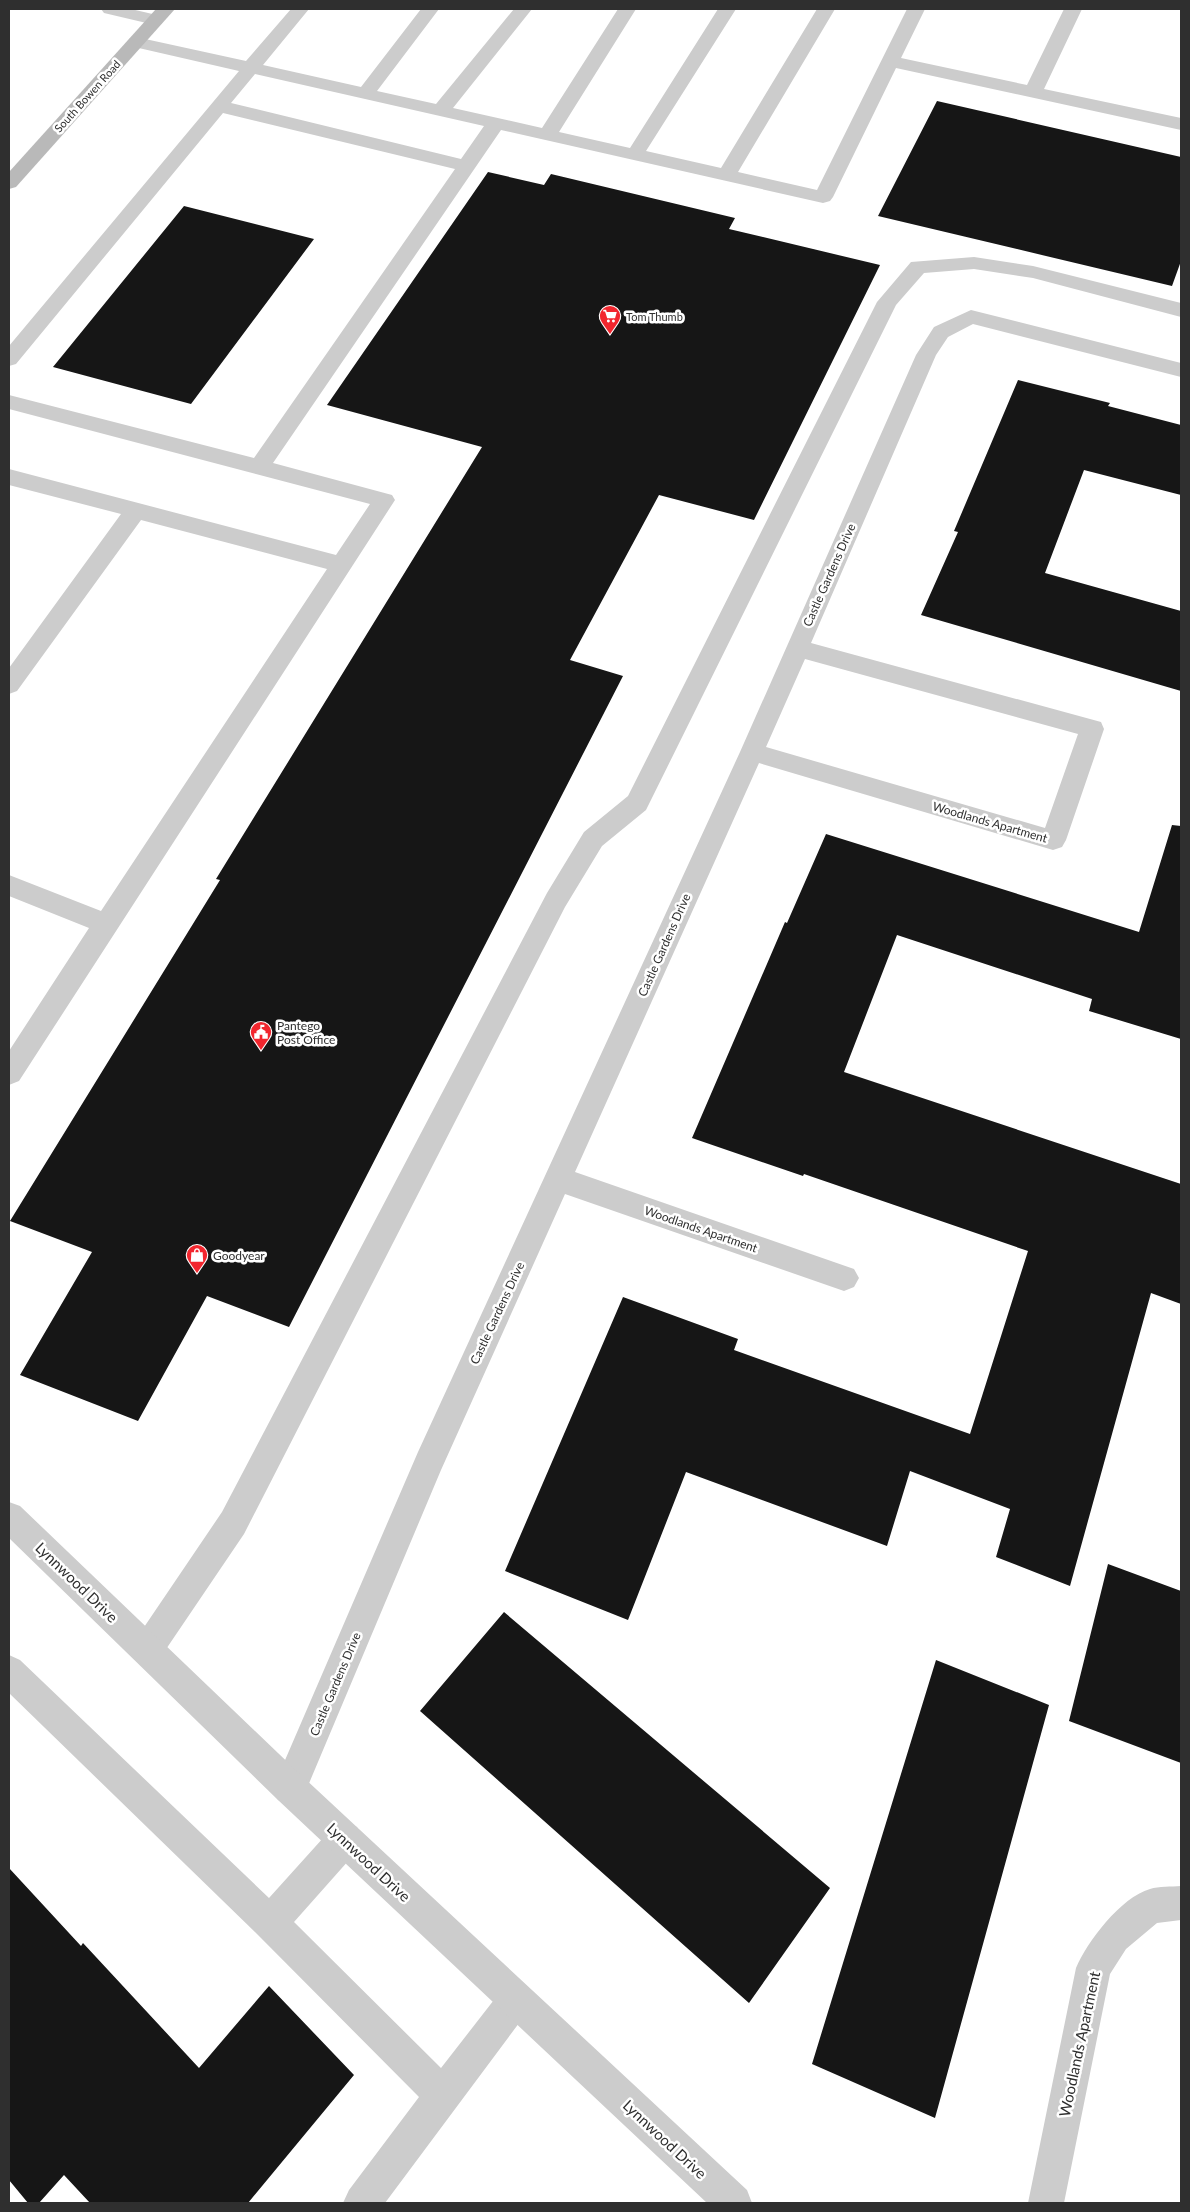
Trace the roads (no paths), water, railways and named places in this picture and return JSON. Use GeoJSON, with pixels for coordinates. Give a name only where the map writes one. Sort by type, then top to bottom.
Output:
{"type":"FeatureCollection","features":[{"type":"Feature","properties":{"kind":"main road","name":"South Bowen Road"},"geometry":{"type":"LineString","coordinates":[[9,182],[161,14]]}},
{"type":"Feature","properties":{"kind":"street"},"geometry":{"type":"LineString","coordinates":[[110,9],[161,14]]}},
{"type":"Feature","properties":{"kind":"street"},"geometry":{"type":"LineString","coordinates":[[9,359],[300,9]]}},
{"type":"Feature","properties":{"kind":"street"},"geometry":{"type":"LineString","coordinates":[[365,94],[430,9]]}},
{"type":"Feature","properties":{"kind":"street"},"geometry":{"type":"LineString","coordinates":[[440,111],[523,9]]}},
{"type":"Feature","properties":{"kind":"street"},"geometry":{"type":"LineString","coordinates":[[548,135],[627,9]]}},
{"type":"Feature","properties":{"kind":"street"},"geometry":{"type":"LineString","coordinates":[[634,154],[727,9]]}},
{"type":"Feature","properties":{"kind":"street"},"geometry":{"type":"LineString","coordinates":[[727,175],[826,9]]}},
{"type":"Feature","properties":{"kind":"street"},"geometry":{"type":"LineString","coordinates":[[136,42],[823,196],[888,61],[916,9]]}},
{"type":"Feature","properties":{"kind":"street"},"geometry":{"type":"LineString","coordinates":[[1034,92],[1073,9]]}},
{"type":"Feature","properties":{"kind":"street"},"geometry":{"type":"LineString","coordinates":[[888,61],[1181,124]]}},
{"type":"Feature","properties":{"kind":"street"},"geometry":{"type":"LineString","coordinates":[[219,106],[466,166]]}},
{"type":"Feature","properties":{"kind":"street"},"geometry":{"type":"LineString","coordinates":[[259,467],[496,124]]}},
{"type":"Feature","properties":{"kind":"street"},"geometry":{"type":"LineString","coordinates":[[148,1650],[233,1523],[556,900],[593,839],[637,803],[887,302],[918,267],[974,263],[1033,272],[1181,310]]}},
{"type":"Feature","properties":{"kind":"street","name":"Castle Gardens Drive"},"geometry":{"type":"LineString","coordinates":[[290,1788],[429,1462],[752,752],[926,355],[941,332],[971,317],[1181,370]]}},
{"type":"Feature","properties":{"kind":"street"},"geometry":{"type":"LineString","coordinates":[[9,402],[384,500],[9,1073]]}},
{"type":"Feature","properties":{"kind":"street"},"geometry":{"type":"LineString","coordinates":[[9,477],[341,565]]}},
{"type":"Feature","properties":{"kind":"street"},"geometry":{"type":"LineString","coordinates":[[9,685],[135,511]]}},
{"type":"Feature","properties":{"kind":"street","name":"Woodlands Apartment"},"geometry":{"type":"LineString","coordinates":[[752,752],[1053,840],[1092,729],[797,648]]}},
{"type":"Feature","properties":{"kind":"street"},"geometry":{"type":"LineString","coordinates":[[9,886],[106,924]]}},
{"type":"Feature","properties":{"kind":"street","name":"Woodlands Apartment"},"geometry":{"type":"LineString","coordinates":[[558,1179],[844,1278]]}},
{"type":"Feature","properties":{"kind":"street","name":"Lynnwood Drive"},"geometry":{"type":"LineString","coordinates":[[13,1529],[148,1650],[344,1839],[734,2203]]}},
{"type":"Feature","properties":{"kind":"street"},"geometry":{"type":"LineString","coordinates":[[9,1671],[270,1923],[443,2095]]}},
{"type":"Feature","properties":{"kind":"street"},"geometry":{"type":"LineString","coordinates":[[270,1923],[344,1839]]}},
{"type":"Feature","properties":{"kind":"street","name":"Woodlands Apartment"},"geometry":{"type":"LineString","coordinates":[[1046,2203],[1094,1968],[1114,1937],[1150,1906],[1181,1903]]}},
{"type":"Feature","properties":{"kind":"street"},"geometry":{"type":"LineString","coordinates":[[362,2203],[516,1999]]}},
{"type":"Feature","properties":{"kind":"place","name":"Tom Thumb"},"geometry":{"type":"Point","coordinates":[610,335]}},
{"type":"Feature","properties":{"kind":"place","name":"Pantego Post Office"},"geometry":{"type":"Point","coordinates":[261,1051]}},
{"type":"Feature","properties":{"kind":"place","name":"Goodyear"},"geometry":{"type":"Point","coordinates":[197,1274]}}]}
